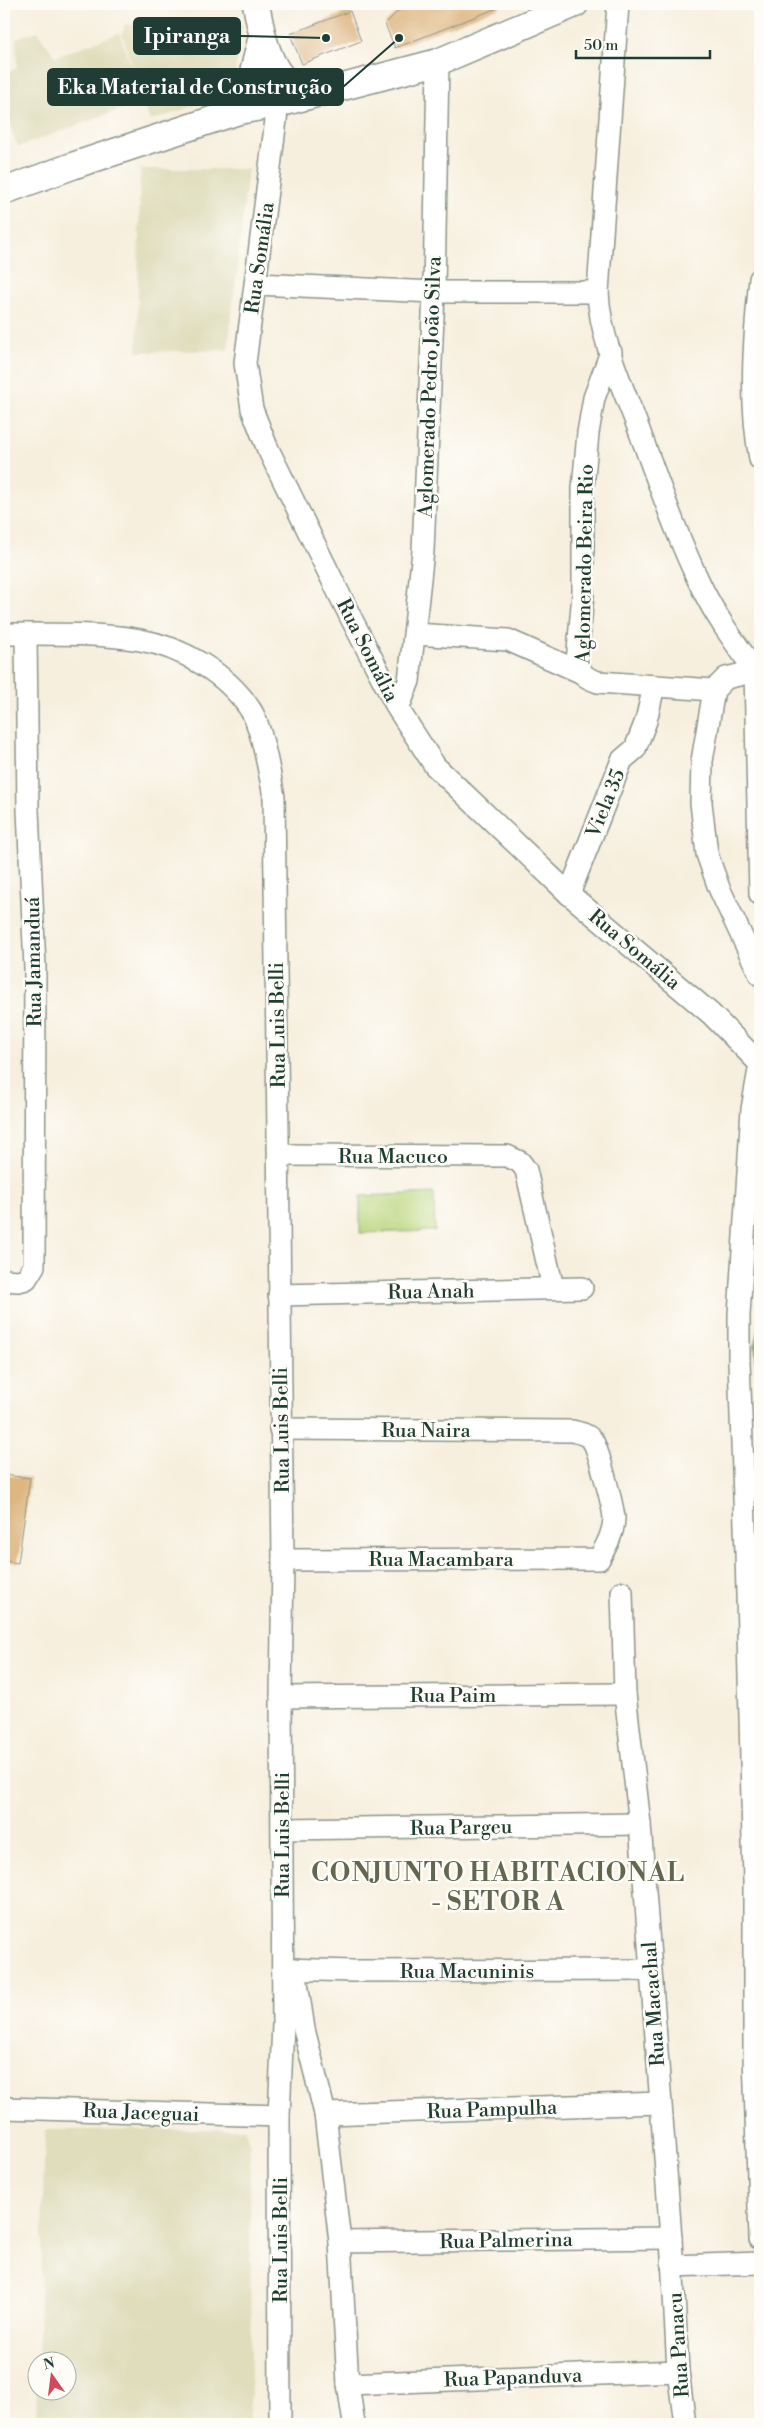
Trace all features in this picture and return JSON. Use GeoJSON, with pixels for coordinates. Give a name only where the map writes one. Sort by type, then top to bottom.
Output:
{"type":"FeatureCollection","features":[{"type":"Feature","properties":{"kind":"main road"},"geometry":{"type":"LineString","coordinates":[[256,4],[262,36],[281,75],[290,86],[308,96]]}},
{"type":"Feature","properties":{"kind":"main road"},"geometry":{"type":"LineString","coordinates":[[4,191],[239,111],[278,104],[438,62],[575,4]]}},
{"type":"Feature","properties":{"kind":"main road"},"geometry":{"type":"LineString","coordinates":[[239,111],[250,84],[262,36]]}},
{"type":"Feature","properties":{"kind":"street"},"geometry":{"type":"LineString","coordinates":[[618,4],[598,310],[611,352],[675,524],[702,588],[714,610],[757,671],[760,894]]}},
{"type":"Feature","properties":{"kind":"street","name":"Aglomerado Pedro João Silva"},"geometry":{"type":"LineString","coordinates":[[398,709],[409,681],[415,634],[425,505],[434,292],[438,62]]}},
{"type":"Feature","properties":{"kind":"street","name":"Rua Somália"},"geometry":{"type":"LineString","coordinates":[[278,104],[245,362],[252,409],[267,448],[398,709],[435,766],[569,894],[711,1014],[760,1064]]}},
{"type":"Feature","properties":{"kind":"street"},"geometry":{"type":"LineString","coordinates":[[760,279],[752,369],[754,426],[760,459]]}},
{"type":"Feature","properties":{"kind":"street"},"geometry":{"type":"LineString","coordinates":[[256,284],[434,292],[598,292]]}},
{"type":"Feature","properties":{"kind":"street","name":"Aglomerado Beira Rio"},"geometry":{"type":"LineString","coordinates":[[611,352],[594,398],[588,433],[583,488],[584,594],[577,662],[580,672],[585,678],[598,682],[714,690]]}},
{"type":"Feature","properties":{"kind":"street","name":"Rua Luis Belli"},"geometry":{"type":"LineString","coordinates":[[4,634],[141,640],[188,655],[231,687],[252,710],[268,763],[274,797],[283,1560],[282,1829],[289,1969],[279,2116],[280,2424]]}},
{"type":"Feature","properties":{"kind":"street","name":"Rua Jamanduá"},"geometry":{"type":"LineString","coordinates":[[11,1280],[26,1279],[34,1266],[35,968],[28,810],[26,634]]}},
{"type":"Feature","properties":{"kind":"street"},"geometry":{"type":"LineString","coordinates":[[415,634],[508,640],[580,672]]}},
{"type":"Feature","properties":{"kind":"street"},"geometry":{"type":"LineString","coordinates":[[757,671],[726,678],[714,690],[702,761],[701,802],[707,854],[718,888],[760,975]]}},
{"type":"Feature","properties":{"kind":"street","name":"Viela 35"},"geometry":{"type":"LineString","coordinates":[[569,894],[622,760],[635,749],[646,721],[654,686]]}},
{"type":"Feature","properties":{"kind":"street"},"geometry":{"type":"LineString","coordinates":[[760,1064],[752,1109],[739,1315],[739,1396],[746,1552],[754,1882],[760,2239]]}},
{"type":"Feature","properties":{"kind":"street","name":"Rua Macuco"},"geometry":{"type":"LineString","coordinates":[[279,1155],[507,1156],[520,1162],[526,1170],[552,1288]]}},
{"type":"Feature","properties":{"kind":"street","name":"Rua Anah"},"geometry":{"type":"LineString","coordinates":[[279,1295],[582,1288]]}},
{"type":"Feature","properties":{"kind":"street","name":"Rua Naira"},"geometry":{"type":"LineString","coordinates":[[280,1429],[572,1431],[586,1434],[594,1441],[614,1518],[611,1538],[599,1559]]}},
{"type":"Feature","properties":{"kind":"street","name":"Rua Macambara"},"geometry":{"type":"LineString","coordinates":[[283,1560],[599,1559]]}},
{"type":"Feature","properties":{"kind":"street","name":"Rua Macachal"},"geometry":{"type":"LineString","coordinates":[[622,1592],[625,1694],[640,1824],[672,2266]]}},
{"type":"Feature","properties":{"kind":"street","name":"Rua Paim"},"geometry":{"type":"LineString","coordinates":[[281,1697],[625,1694]]}},
{"type":"Feature","properties":{"kind":"street","name":"Rua Pargeu"},"geometry":{"type":"LineString","coordinates":[[282,1829],[640,1824]]}},
{"type":"Feature","properties":{"kind":"street"},"geometry":{"type":"LineString","coordinates":[[289,1969],[325,2114],[340,2242],[348,2384],[354,2424]]}},
{"type":"Feature","properties":{"kind":"street","name":"Rua Macuninis"},"geometry":{"type":"LineString","coordinates":[[289,1969],[353,1971],[650,1970]]}},
{"type":"Feature","properties":{"kind":"street","name":"Rua Pampulha"},"geometry":{"type":"LineString","coordinates":[[325,2114],[660,2104]]}},
{"type":"Feature","properties":{"kind":"street","name":"Rua Jaceguai"},"geometry":{"type":"LineString","coordinates":[[4,2108],[279,2116]]}},
{"type":"Feature","properties":{"kind":"street","name":"Rua Palmerina"},"geometry":{"type":"LineString","coordinates":[[340,2242],[671,2238]]}},
{"type":"Feature","properties":{"kind":"street"},"geometry":{"type":"LineString","coordinates":[[672,2266],[760,2263]]}},
{"type":"Feature","properties":{"kind":"street","name":"Rua Panacu"},"geometry":{"type":"LineString","coordinates":[[672,2266],[678,2371],[685,2424]]}},
{"type":"Feature","properties":{"kind":"street","name":"Rua Papanduva"},"geometry":{"type":"LineString","coordinates":[[348,2384],[678,2371]]}},
{"type":"Feature","properties":{"kind":"shaded area"},"geometry":{"type":"Polygon","coordinates":[[[125,24],[243,24],[233,87],[229,94],[150,121],[143,101],[18,147],[4,110],[4,73],[17,68],[16,38],[37,31],[55,57],[119,33],[137,81],[122,34],[125,24]]]}},
{"type":"Feature","properties":{"kind":"shaded area"},"geometry":{"type":"Polygon","coordinates":[[[140,169],[248,169],[228,350],[137,352],[140,169]]]}},
{"type":"Feature","properties":{"kind":"shaded area"},"geometry":{"type":"Polygon","coordinates":[[[245,2129],[250,2144],[251,2393],[248,2424],[36,2424],[36,2400],[78,2400],[78,2350],[38,2350],[45,2130],[245,2129]]]}},
{"type":"Feature","properties":{"kind":"green space"},"geometry":{"type":"Polygon","coordinates":[[[434,1193],[435,1231],[360,1233],[360,1196],[434,1193]]]}},
{"type":"Feature","properties":{"kind":"green space"},"geometry":{"type":"Polygon","coordinates":[[[760,1319],[760,1439],[755,1343],[760,1319]]]}},
{"type":"Feature","properties":{"kind":"building"},"geometry":{"type":"Polygon","coordinates":[[[409,4],[499,4],[500,7],[395,48],[385,24],[397,12],[409,4]]]}},
{"type":"Feature","properties":{"kind":"building"},"geometry":{"type":"Polygon","coordinates":[[[350,11],[361,41],[302,64],[290,34],[350,11]]]}},
{"type":"Feature","properties":{"kind":"building"},"geometry":{"type":"Polygon","coordinates":[[[4,1475],[30,1478],[18,1563],[4,1561],[4,1475]]]}},
{"type":"Feature","properties":{"kind":"place","name":"Ipiranga"},"geometry":{"type":"Point","coordinates":[326,38]}},
{"type":"Feature","properties":{"kind":"place","name":"Eka Material de Construção"},"geometry":{"type":"Point","coordinates":[399,38]}},
{"type":"Feature","properties":{"kind":"district","name":"CONJUNTO HABITACIONAL - SETOR A"},"geometry":{"type":"Point","coordinates":[498,1886]}}]}
